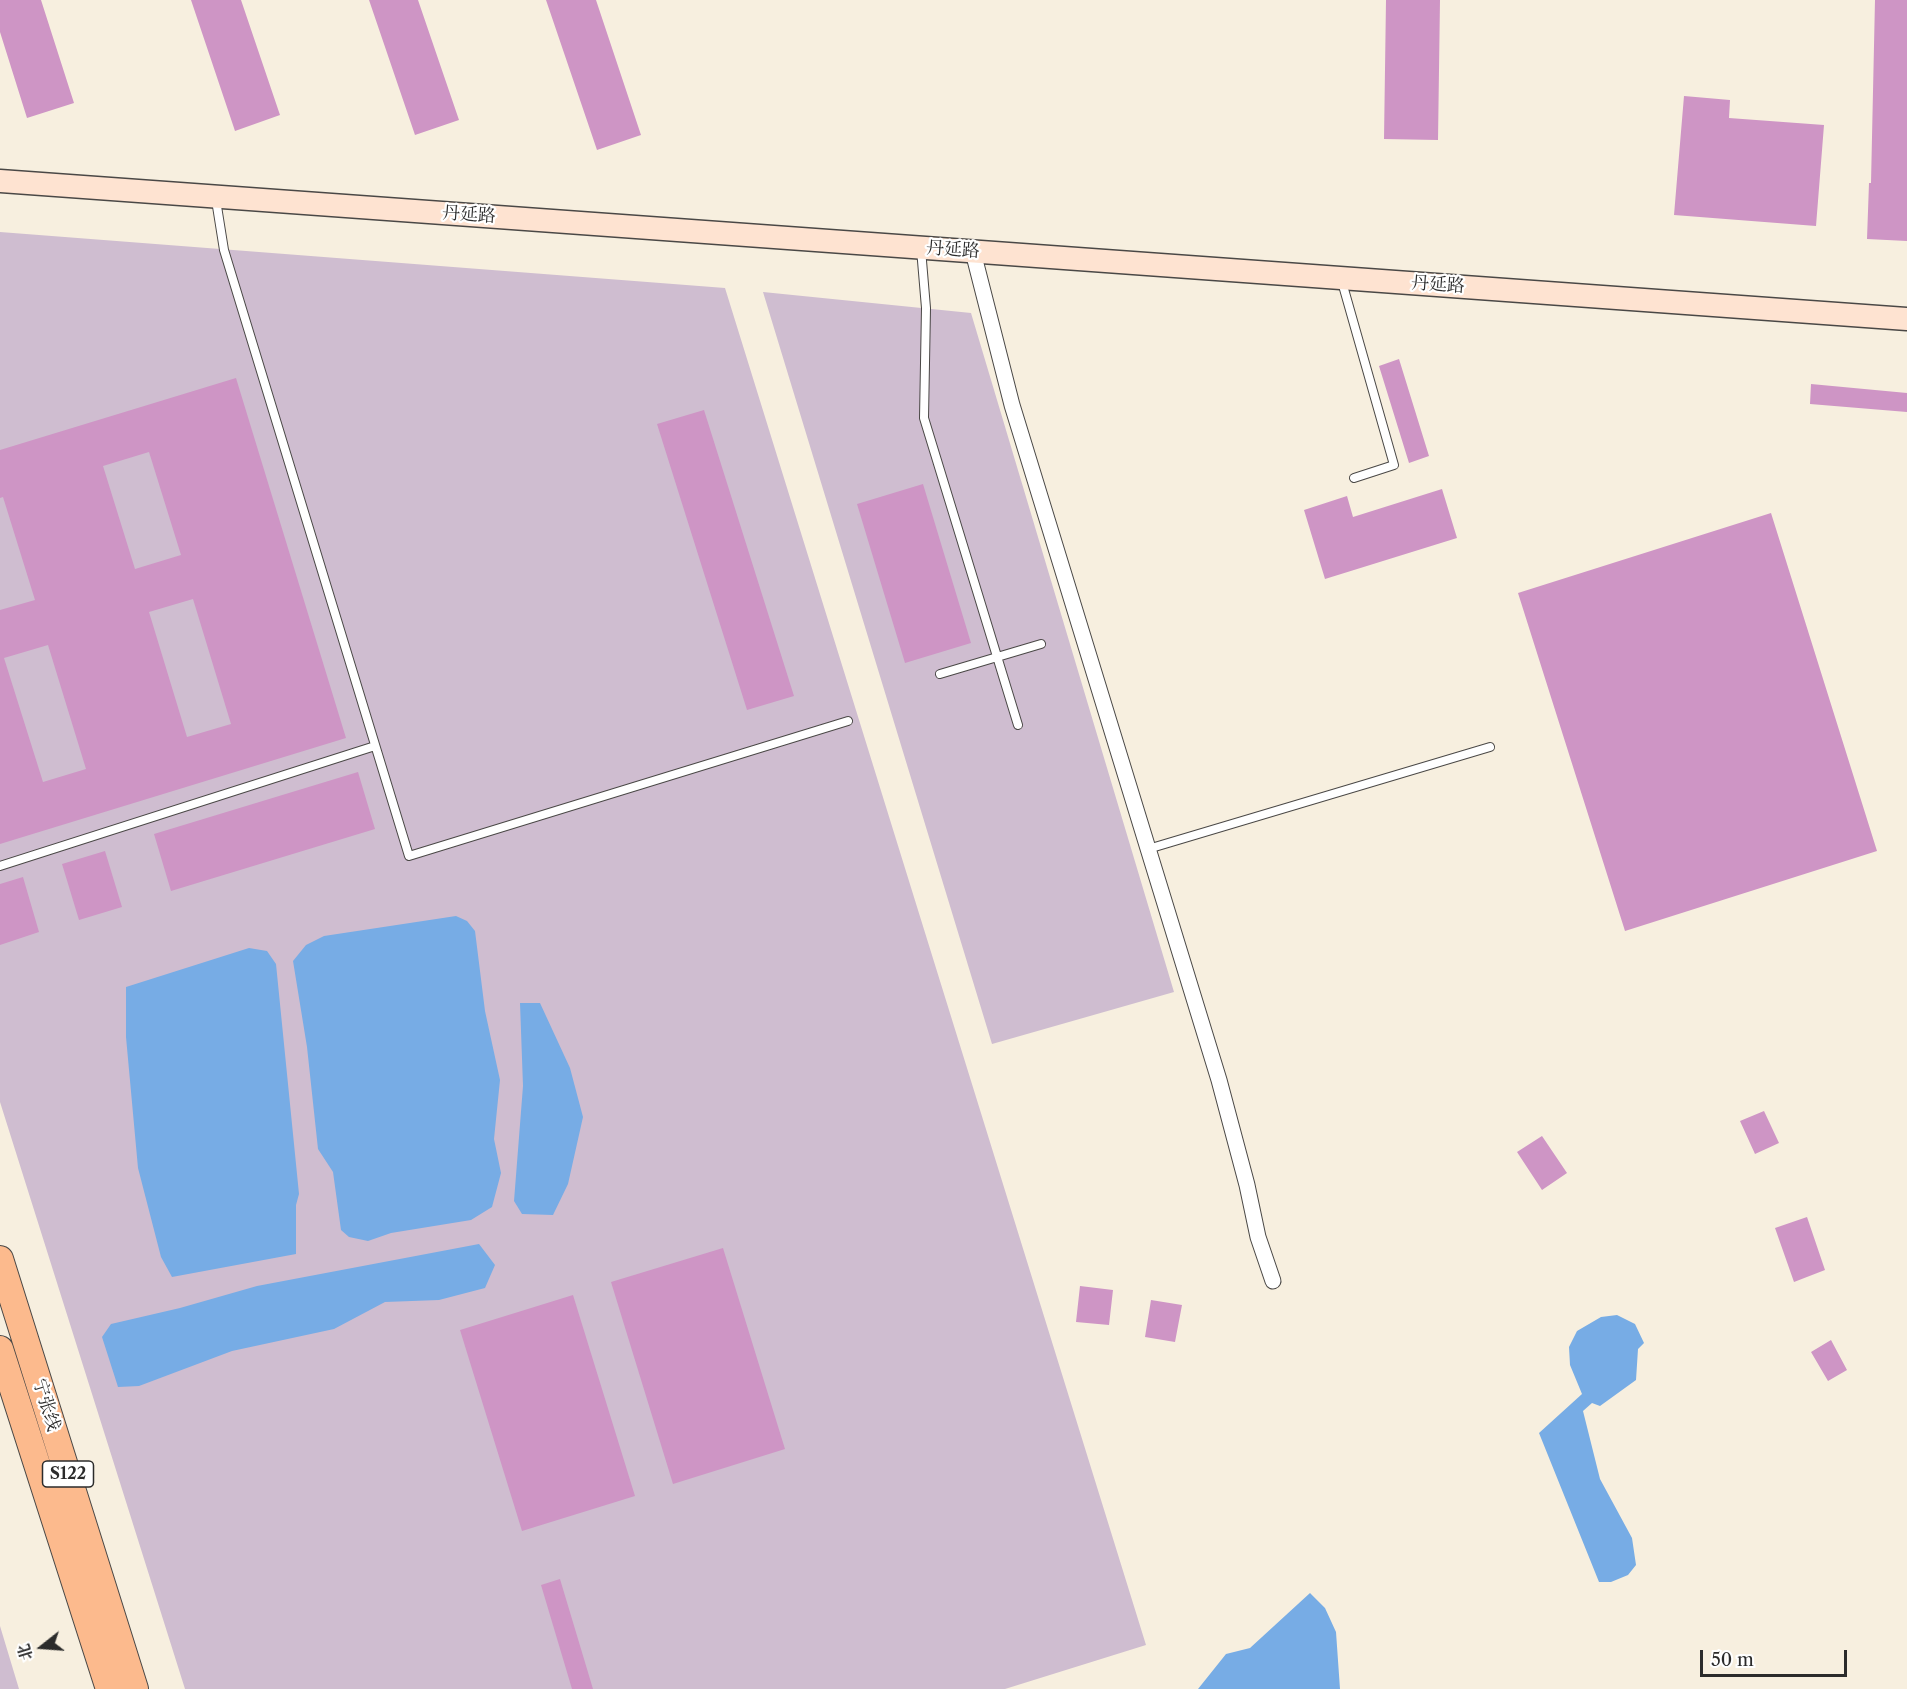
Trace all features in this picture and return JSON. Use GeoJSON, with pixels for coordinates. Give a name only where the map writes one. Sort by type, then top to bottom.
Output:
{"type":"FeatureCollection","features":[{"type":"Feature","properties":{"kind":"main road","name":"丹延路"},"geometry":{"type":"LineString","coordinates":[[0,181],[1907,319]]}},
{"type":"Feature","properties":{"kind":"main road","name":"宁张线"},"geometry":{"type":"LineString","coordinates":[[0,1259],[135,1689]]}},
{"type":"Feature","properties":{"kind":"main road","name":"宁张线"},"geometry":{"type":"LineString","coordinates":[[0,1348],[109,1689]]}},
{"type":"Feature","properties":{"kind":"street"},"geometry":{"type":"LineString","coordinates":[[973,252],[1012,405],[1219,1080],[1247,1185],[1258,1237],[1273,1281]]}},
{"type":"Feature","properties":{"kind":"lane"},"geometry":{"type":"LineString","coordinates":[[215,196],[224,249],[409,856],[848,721]]}},
{"type":"Feature","properties":{"kind":"lane"},"geometry":{"type":"LineString","coordinates":[[921,248],[926,308],[924,418],[1018,725]]}},
{"type":"Feature","properties":{"kind":"lane"},"geometry":{"type":"LineString","coordinates":[[1341,278],[1394,465],[1354,478]]}},
{"type":"Feature","properties":{"kind":"lane"},"geometry":{"type":"LineString","coordinates":[[940,674],[1041,644]]}},
{"type":"Feature","properties":{"kind":"lane"},"geometry":{"type":"LineString","coordinates":[[0,866],[375,746]]}},
{"type":"Feature","properties":{"kind":"lane"},"geometry":{"type":"LineString","coordinates":[[1148,849],[1490,747]]}},
{"type":"Feature","properties":{"kind":"shaded area"},"geometry":{"type":"Polygon","coordinates":[[[0,232],[725,288],[1146,1645],[1005,1689],[185,1689],[0,1102],[0,232]]]}},
{"type":"Feature","properties":{"kind":"shaded area"},"geometry":{"type":"Polygon","coordinates":[[[763,292],[971,313],[1174,992],[992,1044],[763,292]]]}},
{"type":"Feature","properties":{"kind":"shaded area"},"geometry":{"type":"Polygon","coordinates":[[[0,1626],[19,1689],[0,1689],[0,1626]]]}},
{"type":"Feature","properties":{"kind":"water"},"geometry":{"type":"Polygon","coordinates":[[[456,916],[467,921],[475,931],[485,1011],[500,1080],[494,1139],[501,1173],[492,1207],[471,1220],[391,1233],[368,1241],[349,1237],[341,1230],[333,1172],[318,1149],[307,1047],[293,961],[306,945],[324,936],[456,916]]]}},
{"type":"Feature","properties":{"kind":"water"},"geometry":{"type":"Polygon","coordinates":[[[249,948],[267,951],[276,964],[299,1194],[296,1205],[296,1254],[172,1277],[161,1257],[138,1168],[126,1037],[126,987],[249,948]]]}},
{"type":"Feature","properties":{"kind":"water"},"geometry":{"type":"Polygon","coordinates":[[[520,1003],[540,1003],[570,1068],[583,1117],[568,1184],[553,1215],[522,1214],[514,1201],[523,1086],[520,1003]]]}},
{"type":"Feature","properties":{"kind":"water"},"geometry":{"type":"Polygon","coordinates":[[[479,1244],[495,1265],[485,1288],[439,1300],[385,1302],[334,1329],[232,1351],[139,1386],[118,1387],[102,1337],[111,1324],[180,1308],[257,1286],[479,1244]]]}},
{"type":"Feature","properties":{"kind":"water"},"geometry":{"type":"Polygon","coordinates":[[[1617,1315],[1635,1324],[1644,1343],[1638,1349],[1636,1380],[1600,1406],[1592,1403],[1583,1411],[1600,1479],[1632,1538],[1636,1565],[1628,1575],[1611,1582],[1599,1582],[1539,1433],[1582,1394],[1570,1365],[1569,1347],[1577,1331],[1601,1317],[1617,1315]]]}},
{"type":"Feature","properties":{"kind":"water"},"geometry":{"type":"Polygon","coordinates":[[[1310,1593],[1325,1608],[1336,1632],[1340,1689],[1198,1689],[1226,1654],[1250,1648],[1310,1593]]]}},
{"type":"Feature","properties":{"kind":"building"},"geometry":{"type":"Polygon","coordinates":[[[0,0],[41,0],[74,103],[27,118],[0,32],[0,0]]]}},
{"type":"Feature","properties":{"kind":"building"},"geometry":{"type":"Polygon","coordinates":[[[191,0],[241,0],[280,115],[235,131],[191,0]]]}},
{"type":"Feature","properties":{"kind":"building"},"geometry":{"type":"Polygon","coordinates":[[[369,0],[418,0],[459,120],[415,135],[369,0]]]}},
{"type":"Feature","properties":{"kind":"building"},"geometry":{"type":"Polygon","coordinates":[[[546,0],[596,0],[641,135],[597,150],[546,0]]]}},
{"type":"Feature","properties":{"kind":"building"},"geometry":{"type":"Polygon","coordinates":[[[1386,0],[1440,0],[1438,140],[1384,139],[1386,0]]]}},
{"type":"Feature","properties":{"kind":"building"},"geometry":{"type":"Polygon","coordinates":[[[1875,0],[1907,0],[1907,241],[1867,239],[1869,183],[1871,183],[1875,0]]]}},
{"type":"Feature","properties":{"kind":"building"},"geometry":{"type":"Polygon","coordinates":[[[1684,96],[1730,100],[1729,118],[1824,125],[1816,226],[1674,215],[1684,96]]]}},
{"type":"Feature","properties":{"kind":"building"},"geometry":{"type":"Polygon","coordinates":[[[1399,359],[1429,456],[1409,463],[1379,366],[1399,359]]]}},
{"type":"Feature","properties":{"kind":"building"},"geometry":{"type":"Polygon","coordinates":[[[236,378],[346,738],[0,844],[0,610],[35,600],[3,497],[0,498],[0,450],[236,378]],[[149,452],[103,466],[135,569],[181,555],[149,452]],[[193,599],[149,612],[187,737],[231,724],[193,599]],[[48,645],[4,658],[43,782],[86,769],[48,645]]]}},
{"type":"Feature","properties":{"kind":"building"},"geometry":{"type":"Polygon","coordinates":[[[1811,384],[1907,393],[1907,412],[1810,404],[1811,384]]]}},
{"type":"Feature","properties":{"kind":"building"},"geometry":{"type":"Polygon","coordinates":[[[704,410],[794,696],[747,710],[657,424],[704,410]]]}},
{"type":"Feature","properties":{"kind":"building"},"geometry":{"type":"Polygon","coordinates":[[[923,484],[971,643],[905,663],[857,504],[923,484]]]}},
{"type":"Feature","properties":{"kind":"building"},"geometry":{"type":"Polygon","coordinates":[[[1442,489],[1457,538],[1325,579],[1304,510],[1347,496],[1353,517],[1442,489]]]}},
{"type":"Feature","properties":{"kind":"building"},"geometry":{"type":"Polygon","coordinates":[[[1771,513],[1877,851],[1625,931],[1518,593],[1771,513]]]}},
{"type":"Feature","properties":{"kind":"building"},"geometry":{"type":"Polygon","coordinates":[[[358,772],[375,829],[171,891],[154,834],[358,772]]]}},
{"type":"Feature","properties":{"kind":"building"},"geometry":{"type":"Polygon","coordinates":[[[105,851],[122,907],[79,920],[62,864],[105,851]]]}},
{"type":"Feature","properties":{"kind":"building"},"geometry":{"type":"Polygon","coordinates":[[[23,877],[39,932],[0,945],[0,884],[23,877]]]}},
{"type":"Feature","properties":{"kind":"building"},"geometry":{"type":"Polygon","coordinates":[[[1764,1111],[1779,1143],[1755,1154],[1740,1121],[1764,1111]]]}},
{"type":"Feature","properties":{"kind":"building"},"geometry":{"type":"Polygon","coordinates":[[[1542,1136],[1567,1173],[1542,1190],[1517,1152],[1542,1136]]]}},
{"type":"Feature","properties":{"kind":"building"},"geometry":{"type":"Polygon","coordinates":[[[1807,1217],[1825,1270],[1794,1282],[1775,1228],[1807,1217]]]}},
{"type":"Feature","properties":{"kind":"building"},"geometry":{"type":"Polygon","coordinates":[[[723,1248],[785,1449],[673,1484],[611,1282],[723,1248]]]}},
{"type":"Feature","properties":{"kind":"building"},"geometry":{"type":"Polygon","coordinates":[[[1080,1286],[1113,1290],[1109,1325],[1076,1322],[1080,1286]]]}},
{"type":"Feature","properties":{"kind":"building"},"geometry":{"type":"Polygon","coordinates":[[[573,1295],[635,1496],[522,1531],[460,1330],[573,1295]]]}},
{"type":"Feature","properties":{"kind":"building"},"geometry":{"type":"Polygon","coordinates":[[[1151,1300],[1182,1305],[1175,1342],[1145,1337],[1151,1300]]]}},
{"type":"Feature","properties":{"kind":"building"},"geometry":{"type":"Polygon","coordinates":[[[1831,1340],[1847,1370],[1828,1381],[1811,1352],[1831,1340]]]}},
{"type":"Feature","properties":{"kind":"building"},"geometry":{"type":"Polygon","coordinates":[[[560,1579],[593,1689],[572,1689],[541,1585],[560,1579]]]}}]}
